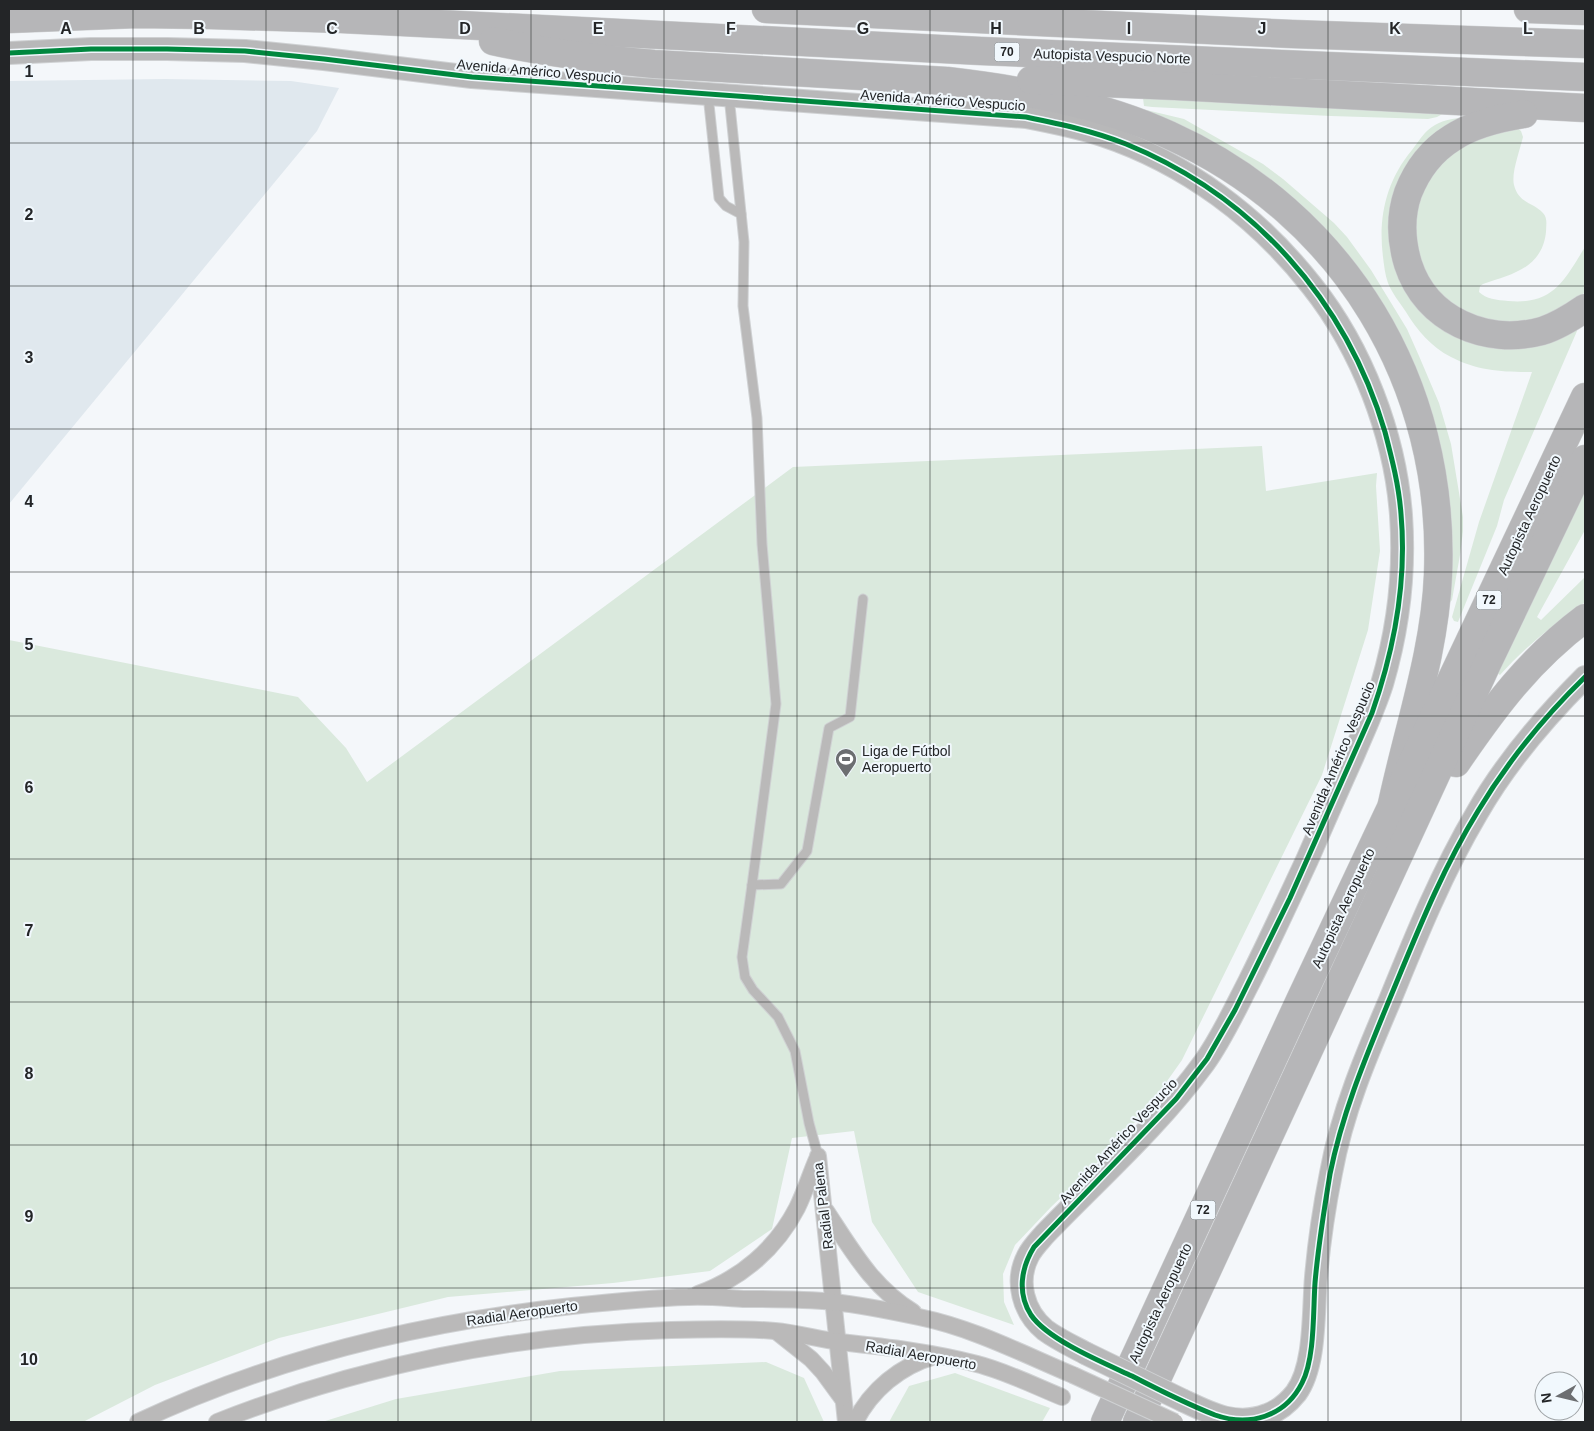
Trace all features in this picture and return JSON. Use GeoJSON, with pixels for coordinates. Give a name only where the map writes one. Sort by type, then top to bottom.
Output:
{"type":"FeatureCollection","features":[{"type":"Feature","properties":{"kind":"highway"},"geometry":{"type":"LineString","coordinates":[[766,9],[1292,34],[1585,44]]}},
{"type":"Feature","properties":{"kind":"highway"},"geometry":{"type":"LineString","coordinates":[[1530,9],[1585,12]]}},
{"type":"Feature","properties":{"kind":"highway","name":"Autopista Vespucio Norte"},"geometry":{"type":"LineString","coordinates":[[9,20],[137,14],[210,15],[1585,77]]}},
{"type":"Feature","properties":{"kind":"highway"},"geometry":{"type":"LineString","coordinates":[[429,24],[522,47],[610,60],[664,64],[947,81],[1065,81],[1576,108]]}},
{"type":"Feature","properties":{"kind":"highway"},"geometry":{"type":"LineString","coordinates":[[947,81],[1027,92],[1103,110],[1167,134],[1197,149],[1254,184],[1301,224],[1342,270],[1376,320],[1403,372],[1423,428],[1435,488],[1439,547],[1438,586],[1433,632],[1392,804]]}},
{"type":"Feature","properties":{"kind":"highway"},"geometry":{"type":"LineString","coordinates":[[1576,108],[1494,120],[1464,131],[1442,144],[1424,163],[1411,185],[1404,211],[1403,240],[1410,269],[1424,295],[1446,316],[1470,329],[1499,335],[1530,334],[1557,325],[1585,308]]}},
{"type":"Feature","properties":{"kind":"highway","name":"Autopista Aeropuerto"},"geometry":{"type":"LineString","coordinates":[[1105,1422],[1301,998],[1585,396]]}},
{"type":"Feature","properties":{"kind":"highway","name":"Autopista Aeropuerto"},"geometry":{"type":"LineString","coordinates":[[1137,1422],[1585,459]]}},
{"type":"Feature","properties":{"kind":"highway"},"geometry":{"type":"LineString","coordinates":[[1416,819],[1496,706],[1514,684],[1548,649],[1585,618]]}},
{"type":"Feature","properties":{"kind":"street","name":"Avenida Américo Vespucio"},"geometry":{"type":"LineString","coordinates":[[9,53],[91,49],[237,50],[285,54],[472,77],[1026,117],[1104,136],[1126,144],[1176,168],[1229,202],[1254,223],[1295,265],[1316,291],[1339,325],[1359,362],[1372,393],[1387,441],[1396,481],[1401,514],[1401,564],[1396,623],[1382,685],[1372,713],[1330,809],[1257,966],[1207,1059],[1165,1112],[1034,1247],[1028,1257],[1022,1280],[1022,1292],[1026,1304],[1031,1314],[1046,1331],[1085,1354],[1184,1402],[1223,1418],[1241,1421],[1250,1420],[1260,1418],[1280,1409],[1296,1394],[1306,1375],[1310,1355],[1319,1247],[1331,1171],[1346,1113],[1365,1059],[1430,905],[1461,840],[1477,812],[1535,730],[1585,677]]}},
{"type":"Feature","properties":{"kind":"street","name":"Radial Palena"},"geometry":{"type":"LineString","coordinates":[[818,1156],[846,1422]]}},
{"type":"Feature","properties":{"kind":"street","name":"Radial Palena"},"geometry":{"type":"LineString","coordinates":[[691,1296],[731,1280],[761,1256],[774,1242],[796,1210],[818,1156]]}},
{"type":"Feature","properties":{"kind":"street","name":"Radial Aeropuerto"},"geometry":{"type":"LineString","coordinates":[[825,1209],[868,1272],[881,1287],[892,1298],[921,1317]]}},
{"type":"Feature","properties":{"kind":"street","name":"Radial Aeropuerto"},"geometry":{"type":"LineString","coordinates":[[138,1422],[193,1398],[263,1372],[339,1349],[395,1335],[490,1316],[649,1298],[691,1296],[834,1302],[921,1317],[963,1328],[1074,1375],[1175,1422]]}},
{"type":"Feature","properties":{"kind":"street","name":"Radial Aeropuerto"},"geometry":{"type":"LineString","coordinates":[[217,1422],[267,1403],[411,1362],[510,1344],[556,1338],[634,1332],[722,1329],[775,1331],[939,1355],[980,1365],[1062,1397]]}},
{"type":"Feature","properties":{"kind":"street"},"geometry":{"type":"LineString","coordinates":[[775,1331],[811,1359],[843,1399]]}},
{"type":"Feature","properties":{"kind":"street"},"geometry":{"type":"LineString","coordinates":[[855,1422],[866,1403],[887,1381],[912,1365],[939,1355]]}},
{"type":"Feature","properties":{"kind":"lane"},"geometry":{"type":"LineString","coordinates":[[718,96],[718,198],[726,206],[741,214]]}},
{"type":"Feature","properties":{"kind":"lane"},"geometry":{"type":"LineString","coordinates":[[718,96],[741,214],[744,242],[743,306],[757,418],[762,544],[776,704],[742,957],[745,976],[753,990],[778,1017],[795,1051],[806,1099],[809,1123],[818,1156]]}},
{"type":"Feature","properties":{"kind":"lane"},"geometry":{"type":"LineString","coordinates":[[752,885],[781,884],[807,851],[829,728],[850,717],[863,600]]}},
{"type":"Feature","properties":{"kind":"shaded area"},"geometry":{"type":"Polygon","coordinates":[[[165,79],[291,81],[339,88],[317,131],[9,504],[9,81],[165,79]]]}},
{"type":"Feature","properties":{"kind":"green space"},"geometry":{"type":"Polygon","coordinates":[[[1143,98],[1448,111],[1428,119],[1331,116],[1152,107],[1144,106],[1143,98]]]}},
{"type":"Feature","properties":{"kind":"green space"},"geometry":{"type":"Polygon","coordinates":[[[1138,108],[1184,119],[1263,164],[1283,179],[1334,223],[1347,237],[1371,270],[1407,329],[1439,403],[1451,444],[1463,517],[1460,555],[1452,600],[1444,610],[1447,542],[1371,295],[1138,108]]]}},
{"type":"Feature","properties":{"kind":"green space"},"geometry":{"type":"Polygon","coordinates":[[[1471,116],[1398,197],[1443,322],[1577,325],[1577,331],[1504,500],[1497,526],[1458,622],[1454,621],[1452,617],[1479,522],[1532,372],[1500,371],[1461,362],[1444,353],[1425,338],[1388,283],[1383,257],[1382,228],[1383,214],[1390,187],[1403,162],[1422,136],[1431,127],[1439,123],[1471,116]]]}},
{"type":"Feature","properties":{"kind":"green space"},"geometry":{"type":"Polygon","coordinates":[[[1517,128],[1521,131],[1523,137],[1515,168],[1514,185],[1519,196],[1545,215],[1546,232],[1539,254],[1532,262],[1515,273],[1483,284],[1480,286],[1479,292],[1488,298],[1508,301],[1536,299],[1547,295],[1563,280],[1585,247],[1585,292],[1557,315],[1504,326],[1452,309],[1419,267],[1414,215],[1426,178],[1463,143],[1517,128]]]}},
{"type":"Feature","properties":{"kind":"green space"},"geometry":{"type":"Polygon","coordinates":[[[1262,446],[1266,491],[1377,473],[1380,551],[1368,630],[1322,775],[1182,1060],[1148,1108],[1092,1168],[1015,1245],[1003,1274],[1004,1302],[1014,1325],[918,1292],[872,1222],[854,1131],[792,1138],[772,1229],[710,1271],[613,1283],[448,1297],[279,1338],[155,1385],[83,1422],[9,1422],[9,640],[298,697],[346,748],[367,782],[793,467],[1262,446]]]}},
{"type":"Feature","properties":{"kind":"green space"},"geometry":{"type":"Polygon","coordinates":[[[1585,478],[1585,530],[1537,617],[1541,620],[1585,577],[1585,602],[1540,636],[1500,675],[1489,668],[1585,478]]]}},
{"type":"Feature","properties":{"kind":"green space"},"geometry":{"type":"Polygon","coordinates":[[[766,1362],[804,1378],[824,1422],[322,1422],[396,1399],[560,1371],[766,1362]]]}},
{"type":"Feature","properties":{"kind":"green space"},"geometry":{"type":"Polygon","coordinates":[[[955,1373],[1050,1408],[1042,1422],[889,1422],[909,1386],[955,1373]]]}},
{"type":"Feature","properties":{"kind":"cycle path"},"geometry":{"type":"LineString","coordinates":[[9,53],[91,49],[245,51],[472,77],[1026,117],[1114,139],[1172,166],[1215,192],[1253,223],[1288,258],[1319,297],[1346,339],[1368,384],[1390,452],[1400,504],[1402,564],[1397,615],[1387,665],[1372,713],[1290,898],[1235,1010],[1207,1059],[1176,1099],[1034,1247],[1026,1263],[1022,1281],[1024,1298],[1031,1315],[1050,1333],[1092,1358],[1215,1415],[1241,1420],[1265,1416],[1286,1404],[1295,1395],[1302,1383],[1309,1361],[1313,1334],[1316,1269],[1330,1174],[1341,1130],[1371,1045],[1429,905],[1465,834],[1514,757],[1555,708],[1585,677]]}},
{"type":"Feature","properties":{"kind":"place","name":"Liga de Fútbol Aeropuerto"},"geometry":{"type":"Point","coordinates":[846,778]}}]}
